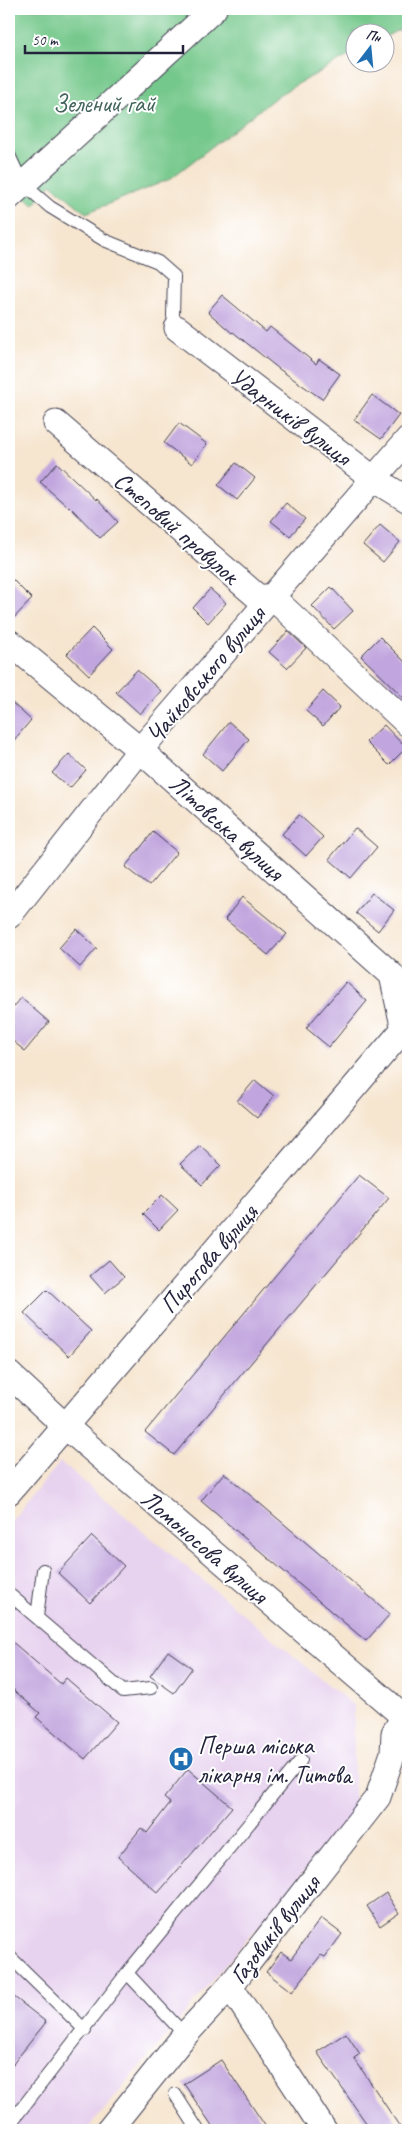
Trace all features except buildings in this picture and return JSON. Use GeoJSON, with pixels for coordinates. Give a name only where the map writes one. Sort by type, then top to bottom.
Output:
{"type":"FeatureCollection","features":[{"type":"Feature","properties":{"kind":"street"},"geometry":{"type":"LineString","coordinates":[[15,190],[214,9]]}},
{"type":"Feature","properties":{"kind":"street","name":"Ударників вулиця"},"geometry":{"type":"LineString","coordinates":[[176,328],[374,479],[408,500]]}},
{"type":"Feature","properties":{"kind":"street","name":"Степовий провулок"},"geometry":{"type":"LineString","coordinates":[[56,423],[259,598],[272,596],[408,724]]}},
{"type":"Feature","properties":{"kind":"street","name":"Чайковського вулиця"},"geometry":{"type":"LineString","coordinates":[[9,916],[140,750],[408,439]]}},
{"type":"Feature","properties":{"kind":"street","name":"Літовська вулиця"},"geometry":{"type":"LineString","coordinates":[[9,642],[140,750],[392,975],[407,1030]]}},
{"type":"Feature","properties":{"kind":"street","name":"Пирогова вулиця"},"geometry":{"type":"LineString","coordinates":[[9,1492],[407,1030]]}},
{"type":"Feature","properties":{"kind":"street","name":"Ломоносова вулиця"},"geometry":{"type":"LineString","coordinates":[[9,1374],[65,1426],[406,1713]]}},
{"type":"Feature","properties":{"kind":"street","name":"Газовиків вулиця"},"geometry":{"type":"LineString","coordinates":[[109,2130],[185,2035],[230,1986],[378,1797],[393,1753],[394,1733],[406,1713]]}},
{"type":"Feature","properties":{"kind":"street"},"geometry":{"type":"LineString","coordinates":[[393,1753],[408,1772]]}},
{"type":"Feature","properties":{"kind":"street"},"geometry":{"type":"LineString","coordinates":[[230,1986],[324,2130]]}},
{"type":"Feature","properties":{"kind":"lane"},"geometry":{"type":"LineString","coordinates":[[9,155],[15,190],[50,207],[104,240],[158,262],[174,276],[172,316],[176,328]]}},
{"type":"Feature","properties":{"kind":"lane"},"geometry":{"type":"LineString","coordinates":[[37,1617],[42,1570]]}},
{"type":"Feature","properties":{"kind":"lane"},"geometry":{"type":"LineString","coordinates":[[9,1594],[123,1691],[151,1688]]}},
{"type":"Feature","properties":{"kind":"lane"},"geometry":{"type":"LineString","coordinates":[[9,2125],[127,1974],[301,1760]]}},
{"type":"Feature","properties":{"kind":"lane"},"geometry":{"type":"LineString","coordinates":[[9,1956],[85,2030]]}},
{"type":"Feature","properties":{"kind":"lane"},"geometry":{"type":"LineString","coordinates":[[127,1974],[185,2035]]}},
{"type":"Feature","properties":{"kind":"lane"},"geometry":{"type":"LineString","coordinates":[[175,2094],[198,2130]]}},
{"type":"Feature","properties":{"kind":"shaded area","name":"Перша міська лікарня ім. Титова"},"geometry":{"type":"Polygon","coordinates":[[[60,1462],[354,1706],[354,1812],[87,2130],[9,2130],[9,1524],[60,1462]]]}},
{"type":"Feature","properties":{"kind":"green space","name":"Зелений гай"},"geometry":{"type":"Polygon","coordinates":[[[9,9],[408,9],[408,25],[394,32],[394,22],[344,22],[344,59],[280,94],[170,179],[86,213],[51,184],[34,205],[9,185],[9,9]]]}},
{"type":"Feature","properties":{"kind":"place","name":"Перша міська лікарня ім. Титова"},"geometry":{"type":"Point","coordinates":[181,1759]}}]}
